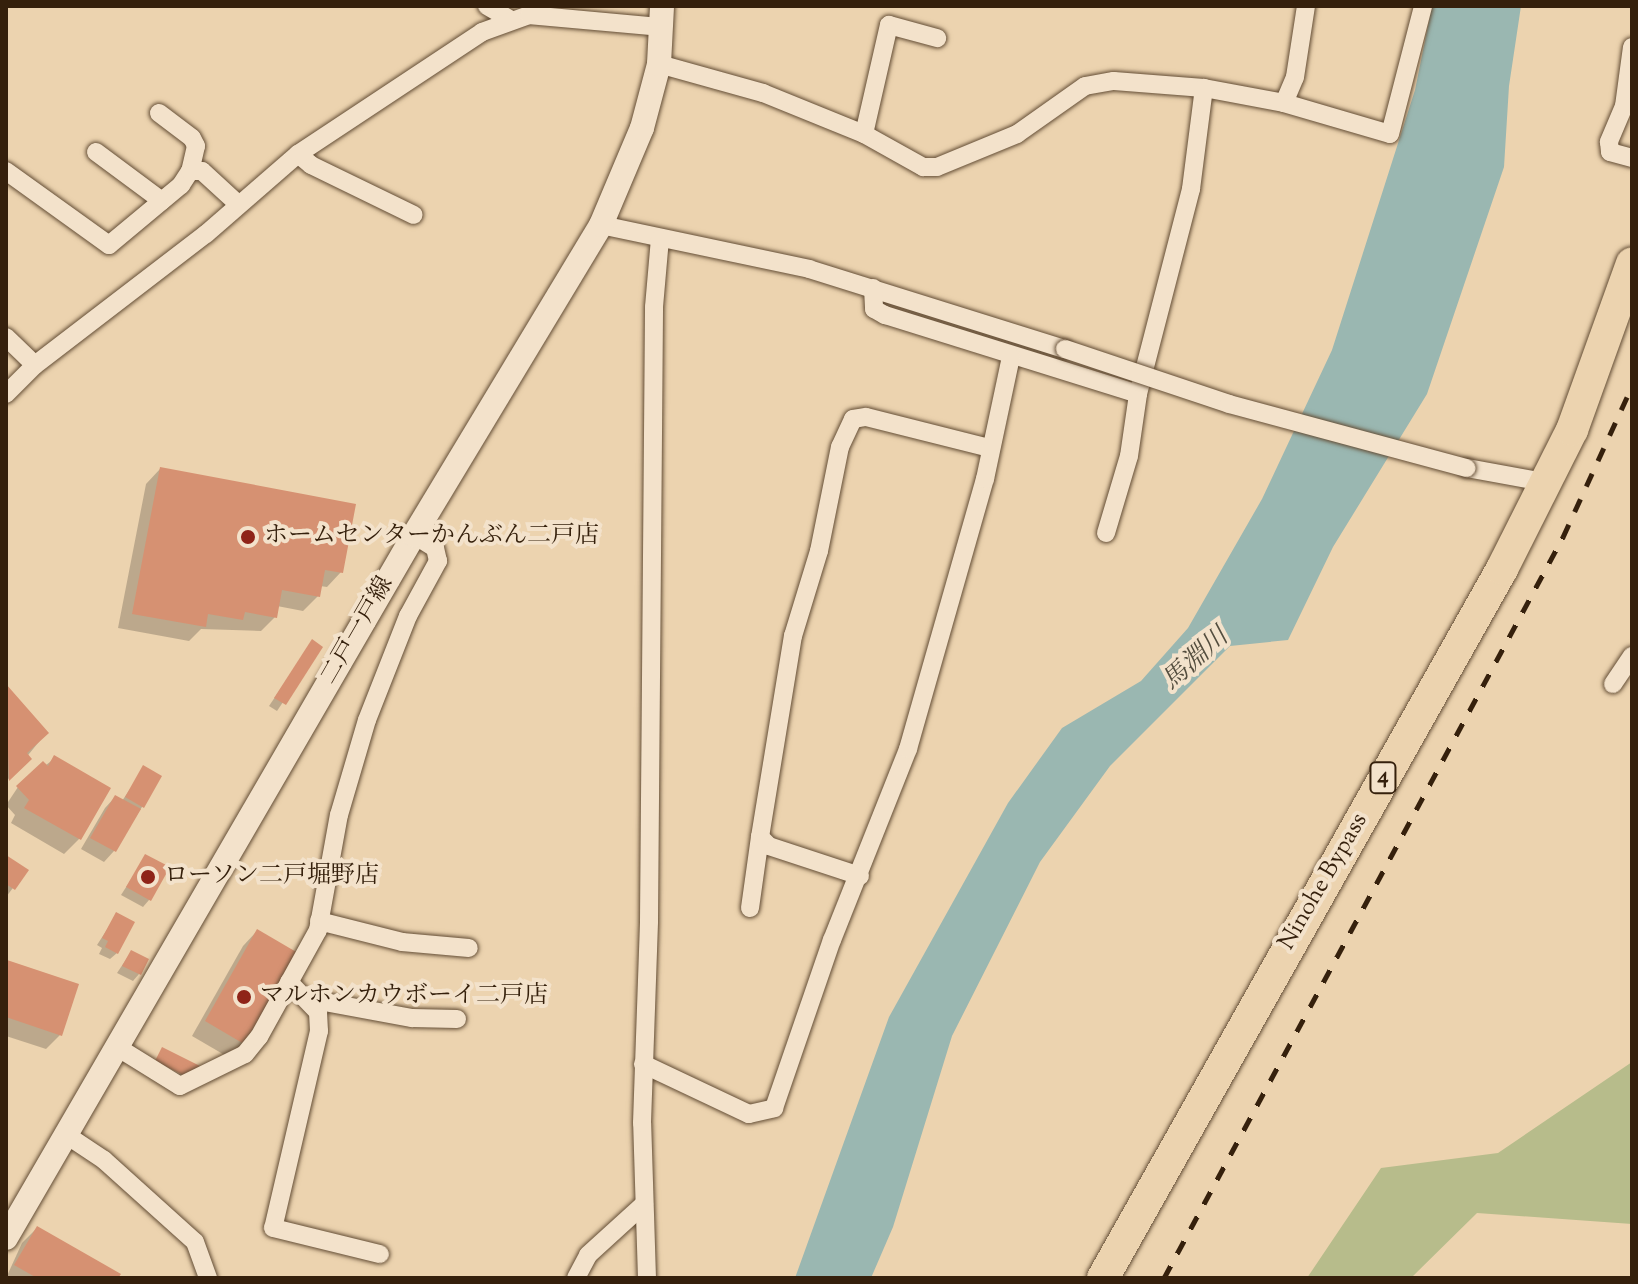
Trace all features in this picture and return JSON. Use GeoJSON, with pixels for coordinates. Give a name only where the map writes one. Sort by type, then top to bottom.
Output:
{"type":"FeatureCollection","features":[{"type":"Feature","properties":{"kind":"highway","name":"Ninohe Bypass"},"geometry":{"type":"LineString","coordinates":[[1103,1278],[1502,569],[1572,430],[1632,263]]}},
{"type":"Feature","properties":{"kind":"main road","name":"二戸一戸線"},"geometry":{"type":"LineString","coordinates":[[6,1238],[414,535],[601,225],[642,128],[659,64],[662,16]]}},
{"type":"Feature","properties":{"kind":"street"},"geometry":{"type":"LineString","coordinates":[[487,6],[529,15],[662,16]]}},
{"type":"Feature","properties":{"kind":"street"},"geometry":{"type":"LineString","coordinates":[[1284,103],[1295,77],[1306,6]]}},
{"type":"Feature","properties":{"kind":"street"},"geometry":{"type":"LineString","coordinates":[[659,64],[763,93],[864,134],[923,167],[937,167],[1017,134],[1085,86],[1114,81],[1204,88],[1284,103],[1390,134],[1423,6]]}},
{"type":"Feature","properties":{"kind":"street"},"geometry":{"type":"LineString","coordinates":[[6,394],[35,365],[121,302],[298,154],[510,13]]}},
{"type":"Feature","properties":{"kind":"street"},"geometry":{"type":"LineString","coordinates":[[864,134],[889,25],[937,38]]}},
{"type":"Feature","properties":{"kind":"street"},"geometry":{"type":"LineString","coordinates":[[1632,47],[1624,106],[1609,142],[1610,152],[1632,158]]}},
{"type":"Feature","properties":{"kind":"street"},"geometry":{"type":"LineString","coordinates":[[1106,533],[1129,456],[1138,394],[1191,189],[1204,88]]}},
{"type":"Feature","properties":{"kind":"street"},"geometry":{"type":"LineString","coordinates":[[6,171],[109,245],[162,201],[190,171],[196,146],[159,113]]}},
{"type":"Feature","properties":{"kind":"street"},"geometry":{"type":"LineString","coordinates":[[96,152],[162,201]]}},
{"type":"Feature","properties":{"kind":"street"},"geometry":{"type":"LineString","coordinates":[[298,154],[324,172],[414,215]]}},
{"type":"Feature","properties":{"kind":"street"},"geometry":{"type":"LineString","coordinates":[[190,171],[202,171],[238,204]]}},
{"type":"Feature","properties":{"kind":"street"},"geometry":{"type":"LineString","coordinates":[[601,225],[873,288],[1229,404],[1467,468],[1544,482]]}},
{"type":"Feature","properties":{"kind":"street"},"geometry":{"type":"LineString","coordinates":[[647,1278],[643,1064],[649,921],[653,320],[660,239]]}},
{"type":"Feature","properties":{"kind":"street"},"geometry":{"type":"LineString","coordinates":[[873,288],[870,301],[885,315],[1011,357],[1138,394]]}},
{"type":"Feature","properties":{"kind":"street"},"geometry":{"type":"LineString","coordinates":[[6,337],[35,365]]}},
{"type":"Feature","properties":{"kind":"street"},"geometry":{"type":"LineString","coordinates":[[643,1064],[749,1114],[774,1108],[832,940],[908,749],[1011,357]]}},
{"type":"Feature","properties":{"kind":"street"},"geometry":{"type":"LineString","coordinates":[[750,908],[793,636],[819,551],[840,447],[853,419],[866,417],[989,448]]}},
{"type":"Feature","properties":{"kind":"street"},"geometry":{"type":"LineString","coordinates":[[117,1047],[180,1086],[245,1054],[289,982],[319,921],[339,815],[367,720],[408,616],[438,561],[435,548],[414,535]]}},
{"type":"Feature","properties":{"kind":"street"},"geometry":{"type":"LineString","coordinates":[[1613,684],[1632,656]]}},
{"type":"Feature","properties":{"kind":"street"},"geometry":{"type":"LineString","coordinates":[[760,837],[769,846],[860,876]]}},
{"type":"Feature","properties":{"kind":"street"},"geometry":{"type":"LineString","coordinates":[[319,921],[402,942],[469,948]]}},
{"type":"Feature","properties":{"kind":"street"},"geometry":{"type":"LineString","coordinates":[[289,982],[318,1012],[319,1031],[273,1228],[380,1254]]}},
{"type":"Feature","properties":{"kind":"street"},"geometry":{"type":"LineString","coordinates":[[308,999],[412,1018],[457,1019]]}},
{"type":"Feature","properties":{"kind":"street"},"geometry":{"type":"LineString","coordinates":[[65,1134],[104,1160],[195,1242],[208,1278]]}},
{"type":"Feature","properties":{"kind":"street"},"geometry":{"type":"LineString","coordinates":[[576,1278],[588,1255],[644,1204]]}},
{"type":"Feature","properties":{"kind":"green space"},"geometry":{"type":"Polygon","coordinates":[[[1632,1062],[1632,1224],[1477,1213],[1411,1278],[1307,1278],[1381,1168],[1498,1153],[1632,1062]]]}},
{"type":"Feature","properties":{"kind":"water","name":"馬淵川"},"geometry":{"type":"Polygon","coordinates":[[[1432,6],[1521,6],[1509,86],[1504,167],[1427,394],[1333,547],[1288,640],[1230,646],[1110,766],[1040,862],[952,1036],[893,1227],[871,1278],[795,1278],[889,1017],[1008,803],[1062,728],[1141,681],[1188,628],[1262,499],[1332,350],[1415,90],[1432,6]]]}},
{"type":"Feature","properties":{"kind":"building","name":"ホームセンターかんぶん二戸店"},"geometry":{"type":"Polygon","coordinates":[[[160,467],[356,504],[343,573],[325,570],[320,597],[282,590],[277,618],[245,612],[243,620],[208,614],[206,627],[132,614],[160,467]]]}},
{"type":"Feature","properties":{"kind":"building"},"geometry":{"type":"Polygon","coordinates":[[[312,639],[323,647],[286,705],[274,698],[312,639]]]}},
{"type":"Feature","properties":{"kind":"building"},"geometry":{"type":"Polygon","coordinates":[[[6,684],[49,733],[27,753],[32,759],[9,781],[6,684]]]}},
{"type":"Feature","properties":{"kind":"building"},"geometry":{"type":"Polygon","coordinates":[[[54,755],[111,788],[81,840],[24,808],[29,800],[16,786],[43,761],[48,766],[54,755]]]}},
{"type":"Feature","properties":{"kind":"building"},"geometry":{"type":"Polygon","coordinates":[[[143,765],[162,776],[144,808],[125,797],[143,765]]]}},
{"type":"Feature","properties":{"kind":"building"},"geometry":{"type":"Polygon","coordinates":[[[115,795],[141,809],[116,852],[90,838],[115,795]]]}},
{"type":"Feature","properties":{"kind":"building","name":"ローソン二戸堀野店"},"geometry":{"type":"Polygon","coordinates":[[[145,854],[170,867],[151,901],[126,887],[145,854]]]}},
{"type":"Feature","properties":{"kind":"building"},"geometry":{"type":"Polygon","coordinates":[[[6,855],[29,870],[15,890],[6,884],[6,855]]]}},
{"type":"Feature","properties":{"kind":"building"},"geometry":{"type":"Polygon","coordinates":[[[116,912],[135,922],[118,954],[105,947],[108,941],[102,938],[116,912]]]}},
{"type":"Feature","properties":{"kind":"building","name":"マルホンカウボーイ二戸店"},"geometry":{"type":"Polygon","coordinates":[[[257,929],[298,953],[244,1044],[205,1021],[257,929]]]}},
{"type":"Feature","properties":{"kind":"building"},"geometry":{"type":"Polygon","coordinates":[[[131,950],[149,959],[141,975],[122,966],[131,950]]]}},
{"type":"Feature","properties":{"kind":"building"},"geometry":{"type":"Polygon","coordinates":[[[7,960],[79,984],[62,1036],[6,1017],[7,960]]]}},
{"type":"Feature","properties":{"kind":"building"},"geometry":{"type":"Polygon","coordinates":[[[162,1047],[200,1066],[193,1080],[155,1061],[162,1047]]]}},
{"type":"Feature","properties":{"kind":"building"},"geometry":{"type":"Polygon","coordinates":[[[37,1226],[121,1274],[118,1278],[37,1278],[14,1265],[37,1226]]]}},
{"type":"Feature","properties":{"kind":"railway"},"geometry":{"type":"LineString","coordinates":[[1164,1278],[1563,537],[1632,386]]}},
{"type":"Feature","properties":{"kind":"place","name":"ホームセンターかんぶん二戸店"},"geometry":{"type":"Point","coordinates":[248,537]}},
{"type":"Feature","properties":{"kind":"place","name":"ローソン二戸堀野店"},"geometry":{"type":"Point","coordinates":[148,877]}},
{"type":"Feature","properties":{"kind":"place","name":"マルホンカウボーイ二戸店"},"geometry":{"type":"Point","coordinates":[244,997]}}]}
